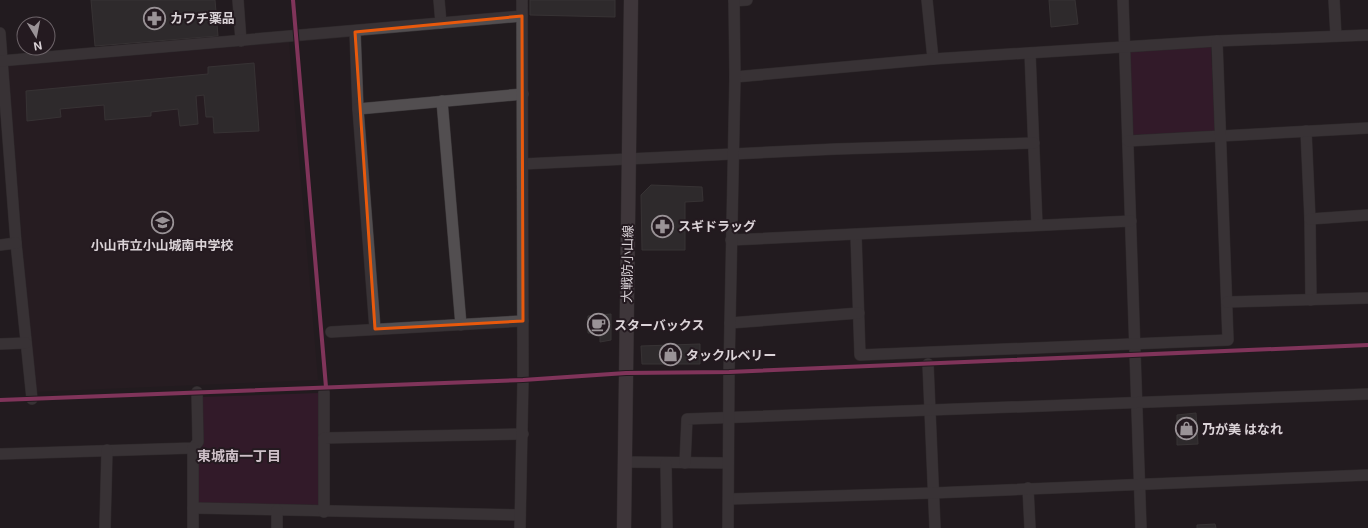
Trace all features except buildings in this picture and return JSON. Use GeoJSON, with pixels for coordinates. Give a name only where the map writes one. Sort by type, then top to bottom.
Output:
{"type":"FeatureCollection","features":[{"type":"Feature","properties":{"kind":"main road","name":"大戦防小山線"},"geometry":{"type":"LineString","coordinates":[[624,528],[631,0]]}},
{"type":"Feature","properties":{"kind":"street"},"geometry":{"type":"LineString","coordinates":[[238,0],[241,41]]}},
{"type":"Feature","properties":{"kind":"street"},"geometry":{"type":"LineString","coordinates":[[439,0],[441,23]]}},
{"type":"Feature","properties":{"kind":"street"},"geometry":{"type":"LineString","coordinates":[[520,528],[523,434],[522,0]]}},
{"type":"Feature","properties":{"kind":"street"},"geometry":{"type":"LineString","coordinates":[[728,528],[731,240],[735,77],[734,1],[746,0]]}},
{"type":"Feature","properties":{"kind":"street"},"geometry":{"type":"LineString","coordinates":[[926,0],[933,59]]}},
{"type":"Feature","properties":{"kind":"street"},"geometry":{"type":"LineString","coordinates":[[1123,0],[1138,403],[1141,528]]}},
{"type":"Feature","properties":{"kind":"street"},"geometry":{"type":"LineString","coordinates":[[1334,0],[1336,36]]}},
{"type":"Feature","properties":{"kind":"street"},"geometry":{"type":"LineString","coordinates":[[1,61],[355,32],[522,16]]}},
{"type":"Feature","properties":{"kind":"street"},"geometry":{"type":"LineString","coordinates":[[355,32],[358,109],[375,329]]}},
{"type":"Feature","properties":{"kind":"street"},"geometry":{"type":"LineString","coordinates":[[0,34],[5,156],[16,243],[32,399]]}},
{"type":"Feature","properties":{"kind":"street"},"geometry":{"type":"LineString","coordinates":[[735,77],[933,59],[1217,41],[1368,35]]}},
{"type":"Feature","properties":{"kind":"street"},"geometry":{"type":"LineString","coordinates":[[856,235],[860,355],[1228,340],[1217,41]]}},
{"type":"Feature","properties":{"kind":"street"},"geometry":{"type":"LineString","coordinates":[[1030,53],[1037,225]]}},
{"type":"Feature","properties":{"kind":"street"},"geometry":{"type":"LineString","coordinates":[[358,109],[523,94]]}},
{"type":"Feature","properties":{"kind":"street"},"geometry":{"type":"LineString","coordinates":[[442,101],[461,325]]}},
{"type":"Feature","properties":{"kind":"street"},"geometry":{"type":"LineString","coordinates":[[1128,141],[1368,128]]}},
{"type":"Feature","properties":{"kind":"street"},"geometry":{"type":"LineString","coordinates":[[1306,131],[1310,218],[1311,300]]}},
{"type":"Feature","properties":{"kind":"street"},"geometry":{"type":"LineString","coordinates":[[523,164],[629,158],[1034,143]]}},
{"type":"Feature","properties":{"kind":"street"},"geometry":{"type":"LineString","coordinates":[[1310,218],[1368,215]]}},
{"type":"Feature","properties":{"kind":"street"},"geometry":{"type":"LineString","coordinates":[[731,240],[1131,221]]}},
{"type":"Feature","properties":{"kind":"street"},"geometry":{"type":"LineString","coordinates":[[0,245],[16,243]]}},
{"type":"Feature","properties":{"kind":"street"},"geometry":{"type":"LineString","coordinates":[[1226,302],[1368,298]]}},
{"type":"Feature","properties":{"kind":"street"},"geometry":{"type":"LineString","coordinates":[[730,323],[858,313]]}},
{"type":"Feature","properties":{"kind":"street"},"geometry":{"type":"LineString","coordinates":[[331,332],[523,321]]}},
{"type":"Feature","properties":{"kind":"street"},"geometry":{"type":"LineString","coordinates":[[0,344],[26,343]]}},
{"type":"Feature","properties":{"kind":"street"},"geometry":{"type":"LineString","coordinates":[[928,364],[935,528]]}},
{"type":"Feature","properties":{"kind":"street"},"geometry":{"type":"LineString","coordinates":[[192,528],[193,448],[198,442],[197,392]]}},
{"type":"Feature","properties":{"kind":"street"},"geometry":{"type":"LineString","coordinates":[[324,392],[324,512]]}},
{"type":"Feature","properties":{"kind":"street"},"geometry":{"type":"LineString","coordinates":[[685,463],[687,419],[729,419],[1368,394]]}},
{"type":"Feature","properties":{"kind":"street"},"geometry":{"type":"LineString","coordinates":[[324,438],[523,434]]}},
{"type":"Feature","properties":{"kind":"street"},"geometry":{"type":"LineString","coordinates":[[0,454],[193,448]]}},
{"type":"Feature","properties":{"kind":"street"},"geometry":{"type":"LineString","coordinates":[[104,528],[106,450]]}},
{"type":"Feature","properties":{"kind":"street"},"geometry":{"type":"LineString","coordinates":[[625,462],[728,463]]}},
{"type":"Feature","properties":{"kind":"street"},"geometry":{"type":"LineString","coordinates":[[666,462],[667,528]]}},
{"type":"Feature","properties":{"kind":"street"},"geometry":{"type":"LineString","coordinates":[[729,499],[933,493],[1368,475]]}},
{"type":"Feature","properties":{"kind":"street"},"geometry":{"type":"LineString","coordinates":[[1028,488],[1030,528]]}},
{"type":"Feature","properties":{"kind":"street"},"geometry":{"type":"LineString","coordinates":[[193,508],[520,515]]}},
{"type":"Feature","properties":{"kind":"street"},"geometry":{"type":"LineString","coordinates":[[277,510],[277,528]]}},
{"type":"Feature","properties":{"kind":"highlighted area"},"geometry":{"type":"Polygon","coordinates":[[[522,16],[523,321],[375,329],[355,32],[522,16]]]}},
{"type":"Feature","properties":{"kind":"shaded area","name":"小山市立小山城南中学校"},"geometry":{"type":"Polygon","coordinates":[[[289,42],[318,380],[34,392],[8,66],[289,42]]]}},
{"type":"Feature","properties":{"kind":"shaded area"},"geometry":{"type":"Polygon","coordinates":[[[1211,47],[1215,131],[1132,135],[1129,51],[1211,47]]]}},
{"type":"Feature","properties":{"kind":"shaded area"},"geometry":{"type":"Polygon","coordinates":[[[319,393],[320,505],[197,503],[198,451],[202,447],[201,397],[319,393]]]}},
{"type":"Feature","properties":{"kind":"cycle path"},"geometry":{"type":"LineString","coordinates":[[293,0],[326,387]]}},
{"type":"Feature","properties":{"kind":"cycle path"},"geometry":{"type":"LineString","coordinates":[[0,400],[523,380],[626,373],[729,372],[1368,345]]}},
{"type":"Feature","properties":{"kind":"place","name":"カワチ薬品"},"geometry":{"type":"Point","coordinates":[155,18]}},
{"type":"Feature","properties":{"kind":"place","name":"小山市立小山城南中学校"},"geometry":{"type":"Point","coordinates":[162,223]}},
{"type":"Feature","properties":{"kind":"place","name":"スギドラッグ"},"geometry":{"type":"Point","coordinates":[663,226]}},
{"type":"Feature","properties":{"kind":"place","name":"スターバックス"},"geometry":{"type":"Point","coordinates":[599,325]}},
{"type":"Feature","properties":{"kind":"place","name":"タックルベリー"},"geometry":{"type":"Point","coordinates":[671,355]}},
{"type":"Feature","properties":{"kind":"place","name":"乃が美 はなれ"},"geometry":{"type":"Point","coordinates":[1187,429]}},
{"type":"Feature","properties":{"kind":"district","name":"東城南一丁目"},"geometry":{"type":"Point","coordinates":[239,456]}}]}
